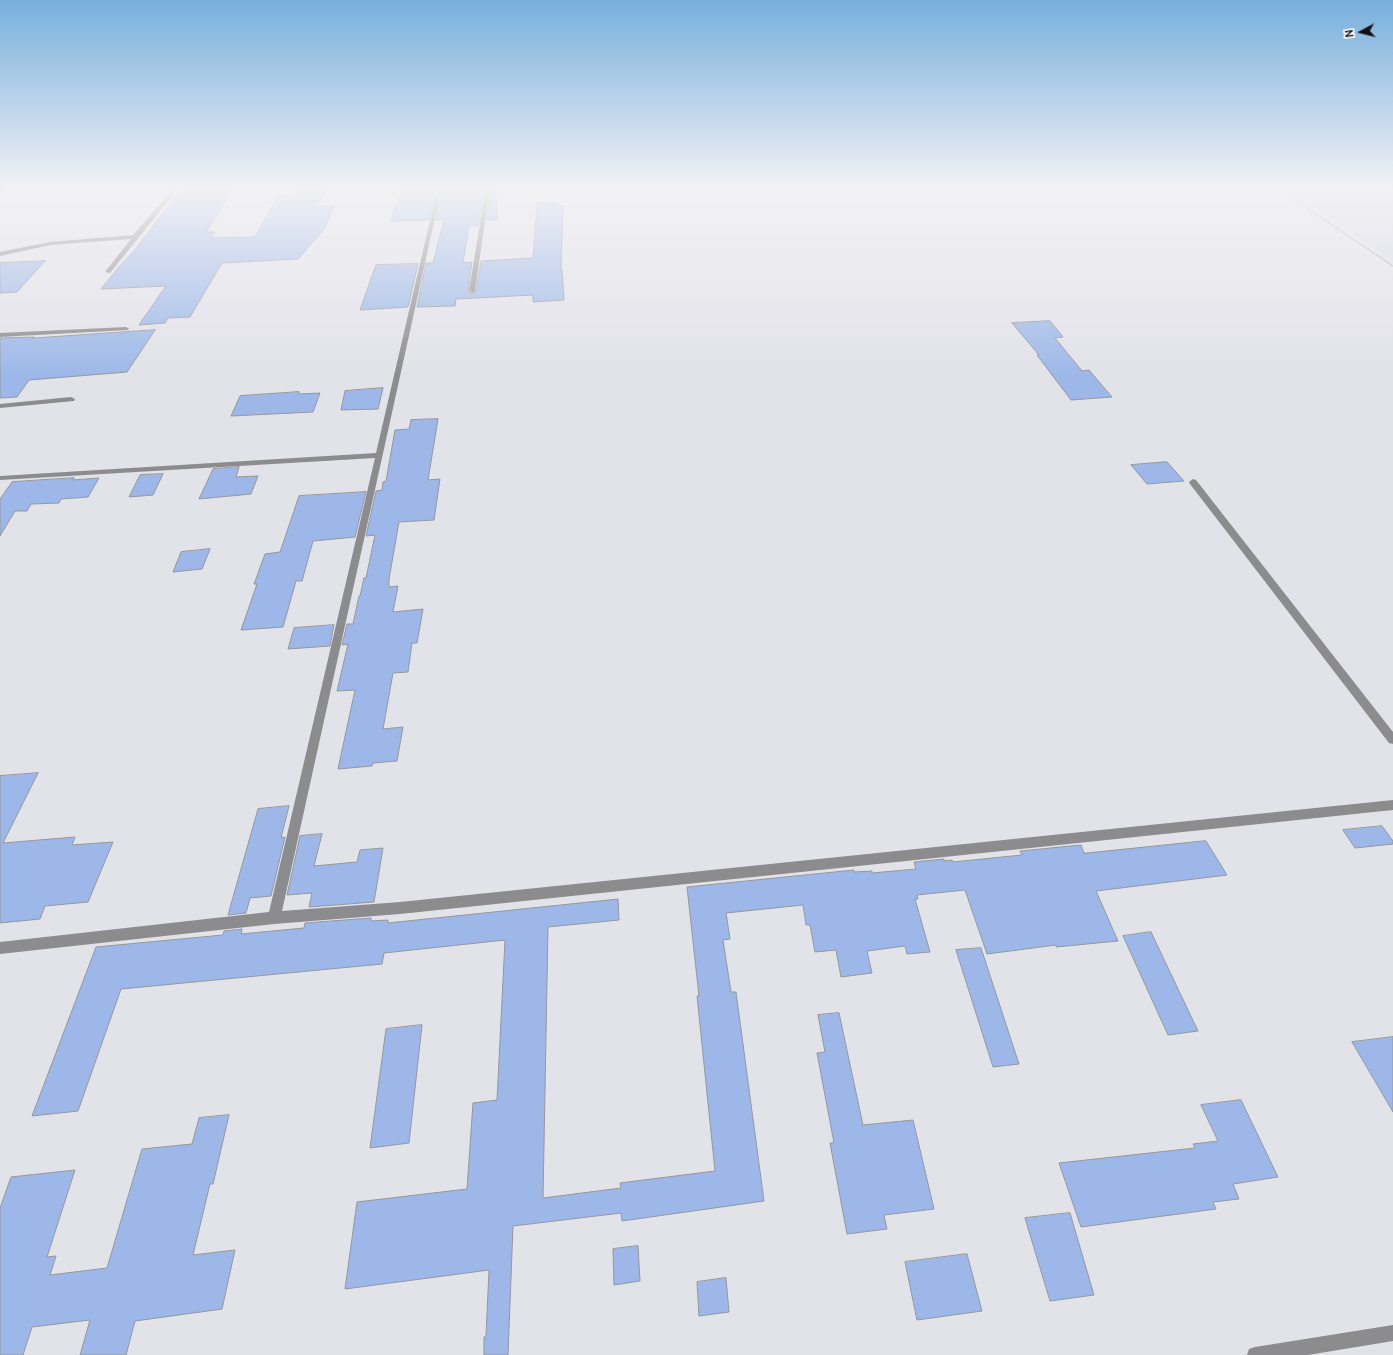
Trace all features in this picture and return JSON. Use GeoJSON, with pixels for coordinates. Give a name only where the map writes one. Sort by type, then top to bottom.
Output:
{"type":"FeatureCollection","features":[{"type":"Feature","properties":{"kind":"street"},"geometry":{"type":"LineString","coordinates":[[0,254],[16,249]]}},
{"type":"Feature","properties":{"kind":"street"},"geometry":{"type":"LineString","coordinates":[[108,272],[126,249]]}},
{"type":"Feature","properties":{"kind":"street"},"geometry":{"type":"LineString","coordinates":[[274,918],[426,249]]}},
{"type":"Feature","properties":{"kind":"street"},"geometry":{"type":"LineString","coordinates":[[472,291],[478,249]]}},
{"type":"Feature","properties":{"kind":"street"},"geometry":{"type":"LineString","coordinates":[[0,335],[126,329]]}},
{"type":"Feature","properties":{"kind":"street"},"geometry":{"type":"LineString","coordinates":[[0,406],[71,398]]}},
{"type":"Feature","properties":{"kind":"street"},"geometry":{"type":"LineString","coordinates":[[0,478],[380,455]]}},
{"type":"Feature","properties":{"kind":"street"},"geometry":{"type":"LineString","coordinates":[[1193,482],[1393,740]]}},
{"type":"Feature","properties":{"kind":"street"},"geometry":{"type":"LineString","coordinates":[[0,948],[274,918],[408,908],[1393,805]]}},
{"type":"Feature","properties":{"kind":"street"},"geometry":{"type":"LineString","coordinates":[[1255,1355],[1393,1334]]}},
{"type":"Feature","properties":{"kind":"path"},"geometry":{"type":"LineString","coordinates":[[1368,249],[1393,266]]}},
{"type":"Feature","properties":{"kind":"shaded area"},"geometry":{"type":"Polygon","coordinates":[[[1374,249],[1393,249],[1393,262],[1374,249]]]}},
{"type":"Feature","properties":{"kind":"building"},"geometry":{"type":"Polygon","coordinates":[[[135,249],[307,249],[298,259],[222,263],[190,317],[168,318],[165,323],[139,325],[166,286],[101,289],[135,249]]]}},
{"type":"Feature","properties":{"kind":"building"},"geometry":{"type":"Polygon","coordinates":[[[437,249],[465,249],[463,263],[472,262],[468,291],[471,294],[476,291],[481,261],[533,258],[534,249],[562,249],[561,270],[564,300],[533,302],[533,295],[456,299],[455,306],[417,307],[426,263],[433,263],[437,249]]]}},
{"type":"Feature","properties":{"kind":"building"},"geometry":{"type":"Polygon","coordinates":[[[45,261],[17,292],[0,293],[0,263],[45,261]]]}},
{"type":"Feature","properties":{"kind":"building"},"geometry":{"type":"Polygon","coordinates":[[[418,264],[408,307],[360,310],[376,265],[418,264]]]}},
{"type":"Feature","properties":{"kind":"building"},"geometry":{"type":"Polygon","coordinates":[[[1050,321],[1063,337],[1055,338],[1082,371],[1089,370],[1112,397],[1071,400],[1037,355],[1039,355],[1012,323],[1050,321]]]}},
{"type":"Feature","properties":{"kind":"building"},"geometry":{"type":"Polygon","coordinates":[[[155,330],[127,372],[29,380],[17,397],[0,398],[0,338],[34,337],[32,338],[155,330]]]}},
{"type":"Feature","properties":{"kind":"building"},"geometry":{"type":"Polygon","coordinates":[[[383,388],[378,409],[341,410],[345,391],[383,388]]]}},
{"type":"Feature","properties":{"kind":"building"},"geometry":{"type":"Polygon","coordinates":[[[299,392],[299,394],[320,393],[313,412],[231,416],[240,396],[299,392]]]}},
{"type":"Feature","properties":{"kind":"building"},"geometry":{"type":"Polygon","coordinates":[[[438,419],[428,480],[440,479],[434,520],[399,522],[389,579],[389,587],[398,586],[393,612],[423,609],[417,643],[412,643],[408,672],[393,673],[383,729],[403,727],[397,761],[373,763],[372,766],[338,769],[355,690],[337,691],[348,644],[342,645],[347,624],[353,624],[364,578],[366,578],[375,535],[366,536],[376,491],[382,490],[383,482],[386,481],[395,430],[409,429],[411,420],[438,419]]]}},
{"type":"Feature","properties":{"kind":"building"},"geometry":{"type":"Polygon","coordinates":[[[1167,462],[1184,481],[1147,484],[1131,465],[1167,462]]]}},
{"type":"Feature","properties":{"kind":"building"},"geometry":{"type":"Polygon","coordinates":[[[239,467],[236,477],[258,476],[251,494],[199,499],[213,469],[239,467]]]}},
{"type":"Feature","properties":{"kind":"building"},"geometry":{"type":"Polygon","coordinates":[[[163,474],[153,495],[129,497],[140,475],[163,474]]]}},
{"type":"Feature","properties":{"kind":"building"},"geometry":{"type":"Polygon","coordinates":[[[74,478],[73,480],[99,478],[88,497],[61,499],[59,503],[31,504],[27,511],[15,511],[0,536],[0,499],[12,482],[74,478]]]}},
{"type":"Feature","properties":{"kind":"building"},"geometry":{"type":"Polygon","coordinates":[[[366,492],[355,537],[313,541],[302,581],[296,581],[283,627],[241,630],[257,584],[254,584],[265,554],[280,552],[299,496],[366,492]]]}},
{"type":"Feature","properties":{"kind":"building"},"geometry":{"type":"Polygon","coordinates":[[[210,549],[202,569],[173,572],[181,552],[210,549]]]}},
{"type":"Feature","properties":{"kind":"building"},"geometry":{"type":"Polygon","coordinates":[[[334,625],[330,646],[288,649],[294,628],[334,625]]]}},
{"type":"Feature","properties":{"kind":"building"},"geometry":{"type":"Polygon","coordinates":[[[38,773],[3,843],[75,837],[72,845],[113,842],[88,902],[45,906],[40,919],[0,923],[0,776],[38,773]]]}},
{"type":"Feature","properties":{"kind":"building"},"geometry":{"type":"Polygon","coordinates":[[[289,806],[281,838],[285,837],[271,896],[250,898],[246,913],[228,915],[258,809],[289,806]]]}},
{"type":"Feature","properties":{"kind":"building"},"geometry":{"type":"Polygon","coordinates":[[[1382,826],[1393,841],[1393,844],[1355,848],[1343,830],[1382,826]]]}},
{"type":"Feature","properties":{"kind":"building"},"geometry":{"type":"Polygon","coordinates":[[[322,834],[314,866],[357,862],[360,850],[383,848],[374,902],[309,907],[312,893],[287,895],[300,836],[322,834]]]}},
{"type":"Feature","properties":{"kind":"building"},"geometry":{"type":"Polygon","coordinates":[[[1206,841],[1227,875],[1096,891],[1118,941],[1056,947],[1056,945],[987,954],[965,890],[917,895],[918,899],[915,899],[930,952],[907,954],[905,946],[867,951],[872,973],[841,977],[836,950],[815,952],[810,925],[806,925],[803,905],[726,913],[730,939],[723,940],[731,992],[736,992],[764,1201],[622,1221],[621,1213],[513,1226],[508,1355],[484,1355],[489,1270],[345,1289],[357,1202],[467,1189],[473,1103],[497,1100],[505,940],[384,953],[382,964],[121,989],[78,1111],[32,1116],[96,947],[223,935],[224,931],[242,929],[241,934],[304,928],[305,923],[371,918],[371,921],[388,920],[388,923],[618,899],[619,920],[548,927],[543,1198],[621,1188],[620,1183],[715,1171],[697,996],[699,996],[687,887],[854,870],[854,872],[872,871],[872,873],[916,869],[914,862],[944,859],[944,861],[952,860],[953,862],[1022,855],[1020,851],[1081,845],[1084,853],[1206,841]]]}},
{"type":"Feature","properties":{"kind":"building"},"geometry":{"type":"Polygon","coordinates":[[[1151,932],[1198,1031],[1168,1035],[1123,936],[1151,932]]]}},
{"type":"Feature","properties":{"kind":"building"},"geometry":{"type":"Polygon","coordinates":[[[981,948],[1019,1064],[993,1067],[956,950],[981,948]]]}},
{"type":"Feature","properties":{"kind":"building"},"geometry":{"type":"Polygon","coordinates":[[[839,1013],[863,1125],[913,1120],[934,1209],[884,1215],[887,1229],[847,1234],[830,1143],[834,1143],[817,1053],[825,1052],[818,1015],[839,1013]]]}},
{"type":"Feature","properties":{"kind":"building"},"geometry":{"type":"Polygon","coordinates":[[[422,1025],[409,1143],[370,1148],[386,1029],[422,1025]]]}},
{"type":"Feature","properties":{"kind":"building"},"geometry":{"type":"Polygon","coordinates":[[[1393,1037],[1393,1112],[1352,1042],[1393,1037]]]}},
{"type":"Feature","properties":{"kind":"building"},"geometry":{"type":"Polygon","coordinates":[[[1241,1100],[1278,1177],[1233,1184],[1239,1199],[1213,1202],[1216,1209],[1081,1227],[1059,1163],[1195,1148],[1193,1144],[1218,1141],[1201,1105],[1241,1100]]]}},
{"type":"Feature","properties":{"kind":"building"},"geometry":{"type":"Polygon","coordinates":[[[229,1115],[213,1184],[210,1184],[193,1255],[235,1250],[222,1309],[135,1321],[126,1355],[80,1355],[90,1320],[32,1327],[23,1355],[0,1355],[0,1208],[11,1177],[75,1170],[47,1257],[56,1256],[50,1275],[107,1268],[142,1149],[192,1144],[199,1118],[229,1115]]]}},
{"type":"Feature","properties":{"kind":"building"},"geometry":{"type":"Polygon","coordinates":[[[1070,1213],[1094,1295],[1050,1301],[1025,1218],[1070,1213]]]}},
{"type":"Feature","properties":{"kind":"building"},"geometry":{"type":"Polygon","coordinates":[[[638,1246],[640,1281],[614,1285],[613,1249],[638,1246]]]}},
{"type":"Feature","properties":{"kind":"building"},"geometry":{"type":"Polygon","coordinates":[[[967,1254],[982,1311],[917,1320],[905,1262],[967,1254]]]}},
{"type":"Feature","properties":{"kind":"building"},"geometry":{"type":"Polygon","coordinates":[[[726,1278],[729,1312],[699,1316],[697,1282],[726,1278]]]}}]}
